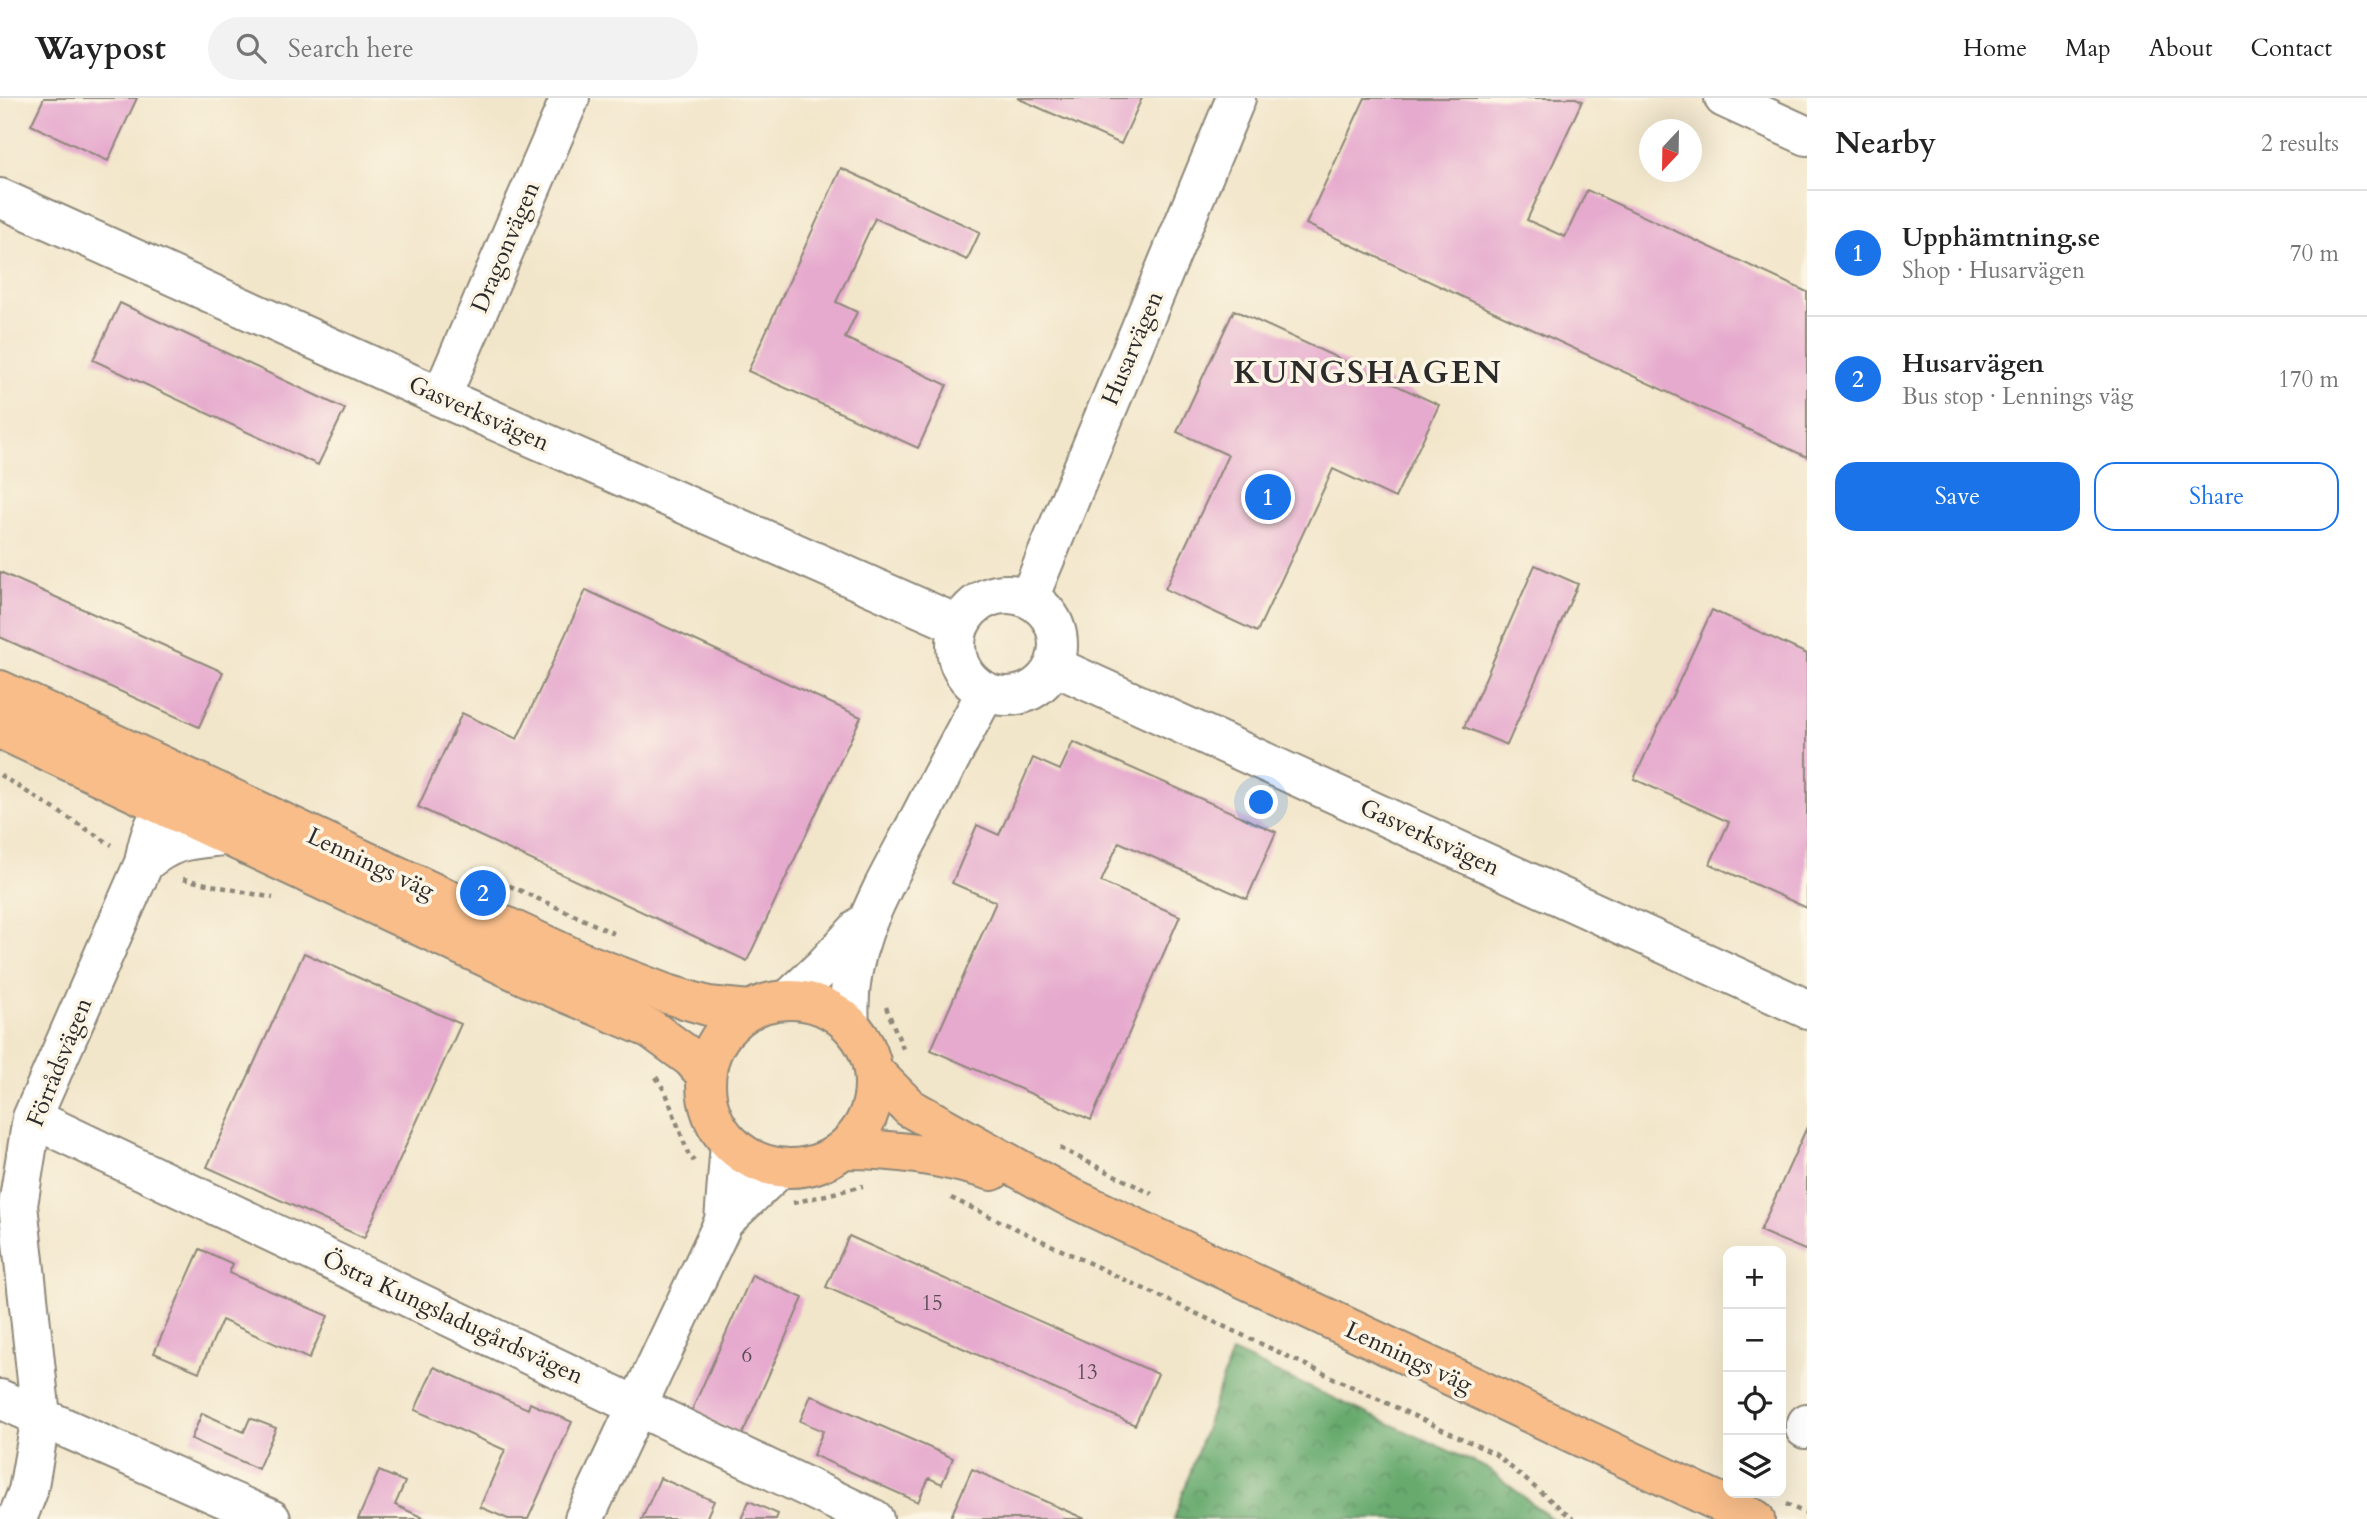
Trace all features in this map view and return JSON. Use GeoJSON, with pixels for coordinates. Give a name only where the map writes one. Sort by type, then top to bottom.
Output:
{"type":"FeatureCollection","features":[{"type":"Feature","properties":{"kind":"main road","name":"Lennings väg"},"geometry":{"type":"LineString","coordinates":[[0,690],[578,960],[667,994],[708,1006],[750,1010]]}},
{"type":"Feature","properties":{"kind":"main road","name":"Lennings väg"},"geometry":{"type":"LineString","coordinates":[[0,729],[530,978],[651,1029],[691,1058],[706,1076]]}},
{"type":"Feature","properties":{"kind":"main road"},"geometry":{"type":"LineString","coordinates":[[789,999],[822,1006],[850,1024],[866,1046],[874,1072],[874,1094],[869,1115],[859,1134],[844,1149],[814,1165],[780,1168],[762,1164],[730,1143],[716,1123],[707,1100],[706,1076],[711,1055],[733,1022],[768,1002],[789,999]]}},
{"type":"Feature","properties":{"kind":"main road","name":"Lennings väg"},"geometry":{"type":"LineString","coordinates":[[874,1072],[909,1108],[1064,1194],[1755,1519]]}},
{"type":"Feature","properties":{"kind":"main road","name":"Lennings väg"},"geometry":{"type":"LineString","coordinates":[[844,1149],[916,1152],[976,1166],[1064,1194]]}},
{"type":"Feature","properties":{"kind":"street","name":"Dragonvägen"},"geometry":{"type":"LineString","coordinates":[[440,397],[570,98]]}},
{"type":"Feature","properties":{"kind":"street","name":"Husarvägen"},"geometry":{"type":"LineString","coordinates":[[1028,598],[1236,98]]}},
{"type":"Feature","properties":{"kind":"street"},"geometry":{"type":"LineString","coordinates":[[1724,98],[1807,136]]}},
{"type":"Feature","properties":{"kind":"street","name":"Gasverksvägen"},"geometry":{"type":"LineString","coordinates":[[0,198],[440,397],[959,625]]}},
{"type":"Feature","properties":{"kind":"street"},"geometry":{"type":"LineString","coordinates":[[1012,594],[1028,598],[1042,607],[1057,634],[1058,650],[1054,666],[1045,679],[1025,692],[1001,696],[986,692],[972,683],[962,671],[956,648],[959,625],[968,611],[988,597],[1012,594]]}},
{"type":"Feature","properties":{"kind":"street","name":"Gasverksvägen"},"geometry":{"type":"LineString","coordinates":[[1054,666],[1807,1009]]}},
{"type":"Feature","properties":{"kind":"street"},"geometry":{"type":"LineString","coordinates":[[850,1024],[848,998],[851,978],[866,921],[986,692]]}},
{"type":"Feature","properties":{"kind":"street"},"geometry":{"type":"LineString","coordinates":[[167,808],[185,797],[212,788]]}},
{"type":"Feature","properties":{"kind":"street","name":"Förrådsvägen"},"geometry":{"type":"LineString","coordinates":[[17,1519],[28,1491],[41,1417],[18,1205],[32,1118],[144,863],[148,838],[156,819],[167,808]]}},
{"type":"Feature","properties":{"kind":"street"},"geometry":{"type":"LineString","coordinates":[[144,863],[161,848],[175,842],[224,836]]}},
{"type":"Feature","properties":{"kind":"street"},"geometry":{"type":"LineString","coordinates":[[789,999],[866,921]]}},
{"type":"Feature","properties":{"kind":"street","name":"Östra Kungsladugårdsvägen"},"geometry":{"type":"LineString","coordinates":[[32,1118],[874,1519]]}},
{"type":"Feature","properties":{"kind":"street"},"geometry":{"type":"LineString","coordinates":[[724,1221],[730,1143]]}},
{"type":"Feature","properties":{"kind":"street"},"geometry":{"type":"LineString","coordinates":[[584,1519],[724,1221],[780,1168]]}},
{"type":"Feature","properties":{"kind":"street"},"geometry":{"type":"LineString","coordinates":[[0,1399],[271,1519]]}},
{"type":"Feature","properties":{"kind":"green space"},"geometry":{"type":"Polygon","coordinates":[[[1232,1352],[1487,1468],[1552,1519],[1174,1519],[1232,1352]]]}},
{"type":"Feature","properties":{"kind":"building"},"geometry":{"type":"Polygon","coordinates":[[[44,98],[137,98],[108,161],[31,125],[44,98]]]}},
{"type":"Feature","properties":{"kind":"building"},"geometry":{"type":"Polygon","coordinates":[[[1017,98],[1142,98],[1121,144],[1017,98]]]}},
{"type":"Feature","properties":{"kind":"building"},"geometry":{"type":"Polygon","coordinates":[[[1365,98],[1576,98],[1582,101],[1527,220],[1565,237],[1587,190],[1807,292],[1807,457],[1306,224],[1365,98]]]}},
{"type":"Feature","properties":{"kind":"building"},"geometry":{"type":"Polygon","coordinates":[[[841,168],[980,232],[967,260],[875,218],[836,302],[857,312],[845,338],[947,385],[918,448],[748,371],[841,168]]]}},
{"type":"Feature","properties":{"kind":"building"},"geometry":{"type":"Polygon","coordinates":[[[120,303],[345,409],[318,465],[93,360],[120,303]]]}},
{"type":"Feature","properties":{"kind":"building"},"geometry":{"type":"Polygon","coordinates":[[[1234,310],[1439,405],[1395,498],[1333,469],[1257,632],[1165,589],[1228,455],[1177,432],[1234,310]]]}},
{"type":"Feature","properties":{"kind":"building"},"geometry":{"type":"Polygon","coordinates":[[[1535,565],[1578,584],[1507,745],[1464,727],[1535,565]]]}},
{"type":"Feature","properties":{"kind":"building"},"geometry":{"type":"Polygon","coordinates":[[[0,572],[223,672],[199,727],[0,637],[0,572]]]}},
{"type":"Feature","properties":{"kind":"building"},"geometry":{"type":"Polygon","coordinates":[[[586,590],[861,717],[747,961],[418,807],[462,713],[517,739],[586,590]]]}},
{"type":"Feature","properties":{"kind":"building"},"geometry":{"type":"Polygon","coordinates":[[[1712,610],[1807,654],[1807,908],[1710,864],[1729,822],[1634,779],[1712,610]]]}},
{"type":"Feature","properties":{"kind":"building"},"geometry":{"type":"Polygon","coordinates":[[[1073,742],[1276,832],[1247,899],[1119,842],[1101,882],[1180,916],[1091,1120],[931,1050],[996,902],[952,883],[977,825],[999,835],[1033,758],[1060,770],[1073,742]]]}},
{"type":"Feature","properties":{"kind":"building"},"geometry":{"type":"Polygon","coordinates":[[[304,953],[461,1024],[364,1238],[207,1167],[304,953]]]}},
{"type":"Feature","properties":{"kind":"building"},"geometry":{"type":"Polygon","coordinates":[[[1807,1127],[1807,1251],[1760,1231],[1807,1127]]]}},
{"type":"Feature","properties":{"kind":"building"},"geometry":{"type":"Polygon","coordinates":[[[849,1236],[1158,1374],[1135,1425],[826,1287],[849,1236]]]}},
{"type":"Feature","properties":{"kind":"building"},"geometry":{"type":"Polygon","coordinates":[[[200,1249],[233,1264],[229,1273],[328,1316],[309,1359],[222,1320],[199,1372],[154,1353],[200,1249]]]}},
{"type":"Feature","properties":{"kind":"building"},"geometry":{"type":"Polygon","coordinates":[[[752,1275],[803,1298],[742,1435],[691,1412],[752,1275]]]}},
{"type":"Feature","properties":{"kind":"building"},"geometry":{"type":"Polygon","coordinates":[[[434,1367],[528,1409],[530,1403],[572,1422],[528,1519],[508,1519],[480,1507],[505,1450],[415,1410],[434,1367]]]}},
{"type":"Feature","properties":{"kind":"building"},"geometry":{"type":"Polygon","coordinates":[[[811,1395],[953,1458],[942,1484],[929,1478],[918,1502],[813,1455],[823,1431],[800,1421],[811,1395]]]}},
{"type":"Feature","properties":{"kind":"building"},"geometry":{"type":"Polygon","coordinates":[[[202,1413],[244,1432],[250,1418],[276,1428],[258,1469],[191,1439],[202,1413]]]}},
{"type":"Feature","properties":{"kind":"building"},"geometry":{"type":"Polygon","coordinates":[[[972,1469],[1085,1519],[950,1519],[972,1469]]]}},
{"type":"Feature","properties":{"kind":"building"},"geometry":{"type":"Polygon","coordinates":[[[379,1471],[405,1482],[395,1505],[426,1519],[358,1519],[379,1471]]]}},
{"type":"Feature","properties":{"kind":"building"},"geometry":{"type":"Polygon","coordinates":[[[660,1478],[714,1501],[706,1519],[642,1519],[660,1478]]]}},
{"type":"Feature","properties":{"kind":"building"},"geometry":{"type":"Polygon","coordinates":[[[749,1501],[778,1514],[776,1519],[741,1519],[749,1501]]]}},
{"type":"Feature","properties":{"kind":"place","name":"Upphämtning.se"},"geometry":{"type":"Point","coordinates":[1268,497]}},
{"type":"Feature","properties":{"kind":"place","name":"Husarvägen"},"geometry":{"type":"Point","coordinates":[483,893]}},
{"type":"Feature","properties":{"kind":"district","name":"KUNGSHAGEN"},"geometry":{"type":"Point","coordinates":[1368,372]}}]}
